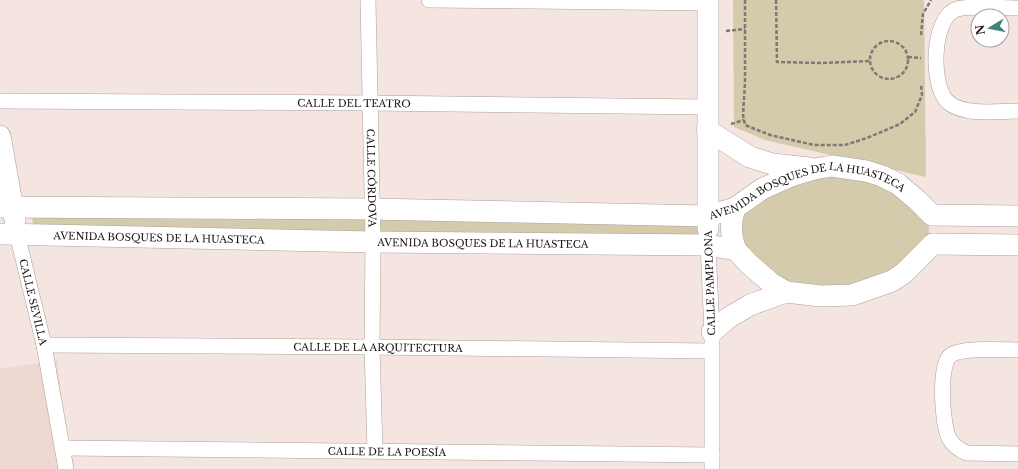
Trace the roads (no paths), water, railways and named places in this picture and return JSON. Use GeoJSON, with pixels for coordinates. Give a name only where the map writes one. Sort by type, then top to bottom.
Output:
{"type":"FeatureCollection","features":[{"type":"Feature","properties":{"kind":"street","name":"CALLE CÓRDOVA"},"geometry":{"type":"LineString","coordinates":[[368,0],[373,242],[372,347],[375,451]]}},
{"type":"Feature","properties":{"kind":"street"},"geometry":{"type":"LineString","coordinates":[[429,0],[708,1]]}},
{"type":"Feature","properties":{"kind":"street","name":"CALLE PAMPLONA"},"geometry":{"type":"LineString","coordinates":[[708,1],[707,130],[708,245],[712,342],[712,462]]}},
{"type":"Feature","properties":{"kind":"street"},"geometry":{"type":"LineString","coordinates":[[1018,8],[971,8],[957,9],[953,11],[944,22],[940,30],[936,59],[936,73],[940,90],[947,102],[951,105],[973,111],[1018,111]]}},
{"type":"Feature","properties":{"kind":"street","name":"CALLE DEL TEATRO"},"geometry":{"type":"LineString","coordinates":[[0,101],[707,107]]}},
{"type":"Feature","properties":{"kind":"street"},"geometry":{"type":"LineString","coordinates":[[707,130],[750,157],[772,164],[814,168]]}},
{"type":"Feature","properties":{"kind":"street","name":"CALLE SEVILLA"},"geometry":{"type":"LineString","coordinates":[[0,136],[8,234],[44,345],[66,469]]}},
{"type":"Feature","properties":{"kind":"street","name":"AVENIDA BOSQUES DE LA HUASTECA"},"geometry":{"type":"LineString","coordinates":[[6,207],[372,210],[708,216],[735,208],[752,195],[768,186],[814,168],[832,166],[866,171],[882,176],[898,184],[932,215]]}},
{"type":"Feature","properties":{"kind":"street"},"geometry":{"type":"LineString","coordinates":[[735,208],[732,216],[731,230],[736,250],[771,283],[786,292],[821,296],[852,295],[862,292],[892,281],[904,273],[933,244],[1018,245]]}},
{"type":"Feature","properties":{"kind":"street"},"geometry":{"type":"LineString","coordinates":[[933,244],[932,215],[1018,216]]}},
{"type":"Feature","properties":{"kind":"street","name":"AVENIDA BOSQUES DE LA HUASTECA"},"geometry":{"type":"LineString","coordinates":[[8,234],[373,242],[708,245],[736,250]]}},
{"type":"Feature","properties":{"kind":"street"},"geometry":{"type":"LineString","coordinates":[[712,342],[728,318],[750,305],[786,292]]}},
{"type":"Feature","properties":{"kind":"street","name":"CALLE DE LA ARQUITECTURA"},"geometry":{"type":"LineString","coordinates":[[44,345],[372,347],[712,342]]}},
{"type":"Feature","properties":{"kind":"street"},"geometry":{"type":"LineString","coordinates":[[1018,350],[976,350],[963,351],[952,355],[947,359],[943,390],[946,430],[954,446],[960,451],[967,453],[1018,454]]}},
{"type":"Feature","properties":{"kind":"street","name":"CALLE DE LA POESÍA"},"geometry":{"type":"LineString","coordinates":[[62,448],[375,451],[712,462]]}}]}
